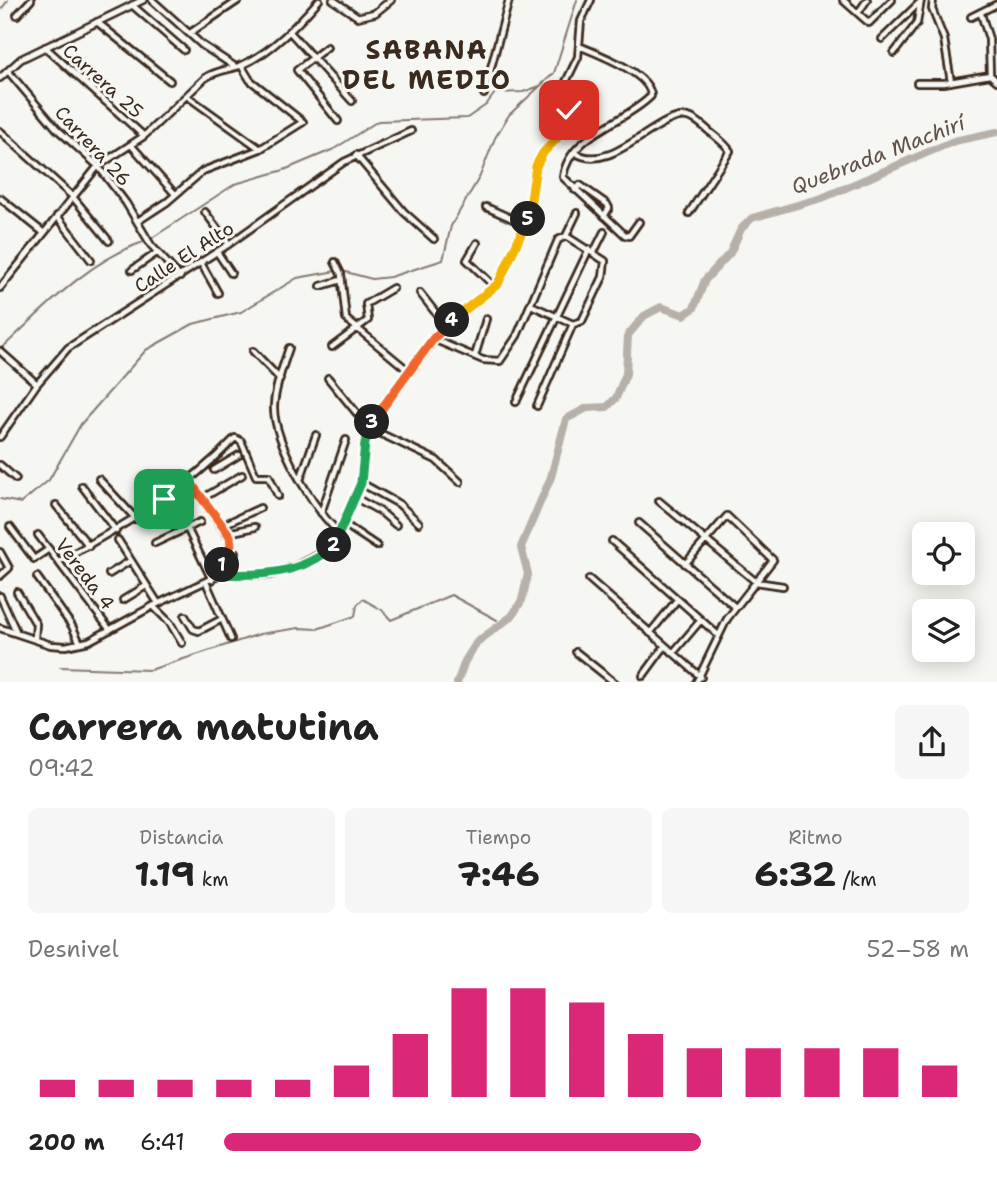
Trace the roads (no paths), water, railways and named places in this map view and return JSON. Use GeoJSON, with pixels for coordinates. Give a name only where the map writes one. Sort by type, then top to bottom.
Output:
{"type":"FeatureCollection","features":[{"type":"Feature","properties":{"kind":"street"},"geometry":{"type":"LineString","coordinates":[[17,15],[31,0]]}},
{"type":"Feature","properties":{"kind":"street"},"geometry":{"type":"LineString","coordinates":[[0,78],[13,64],[143,0]]}},
{"type":"Feature","properties":{"kind":"street"},"geometry":{"type":"LineString","coordinates":[[138,221],[203,171],[260,149],[303,122],[250,80],[238,66],[202,45],[152,0]]}},
{"type":"Feature","properties":{"kind":"street"},"geometry":{"type":"LineString","coordinates":[[190,33],[239,0]]}},
{"type":"Feature","properties":{"kind":"street"},"geometry":{"type":"LineString","coordinates":[[2,286],[98,166],[144,136],[215,72],[238,66],[289,31],[319,0]]}},
{"type":"Feature","properties":{"kind":"street"},"geometry":{"type":"LineString","coordinates":[[333,0],[358,17],[375,13],[391,0]]}},
{"type":"Feature","properties":{"kind":"street"},"geometry":{"type":"LineString","coordinates":[[484,94],[509,0]]}},
{"type":"Feature","properties":{"kind":"street"},"geometry":{"type":"LineString","coordinates":[[0,628],[58,645],[80,643],[97,638],[155,604],[221,574],[263,576],[288,570],[326,552],[335,544],[361,483],[369,428],[433,339],[495,287],[526,225],[536,166],[543,153],[571,123],[571,114],[561,92],[578,57],[581,21],[591,0]]}},
{"type":"Feature","properties":{"kind":"street"},"geometry":{"type":"LineString","coordinates":[[843,0],[869,23],[892,0]]}},
{"type":"Feature","properties":{"kind":"street"},"geometry":{"type":"LineString","coordinates":[[858,13],[867,0]]}},
{"type":"Feature","properties":{"kind":"street"},"geometry":{"type":"LineString","coordinates":[[933,0],[932,9],[944,39],[951,82]]}},
{"type":"Feature","properties":{"kind":"street"},"geometry":{"type":"LineString","coordinates":[[882,39],[920,1]]}},
{"type":"Feature","properties":{"kind":"street"},"geometry":{"type":"LineString","coordinates":[[894,53],[917,23],[921,12],[920,1]]}},
{"type":"Feature","properties":{"kind":"street"},"geometry":{"type":"LineString","coordinates":[[132,5],[184,50]]}},
{"type":"Feature","properties":{"kind":"street"},"geometry":{"type":"LineString","coordinates":[[971,17],[997,5]]}},
{"type":"Feature","properties":{"kind":"street"},"geometry":{"type":"LineString","coordinates":[[981,13],[989,39],[990,75],[997,81]]}},
{"type":"Feature","properties":{"kind":"street"},"geometry":{"type":"LineString","coordinates":[[97,22],[170,81]]}},
{"type":"Feature","properties":{"kind":"street"},"geometry":{"type":"LineString","coordinates":[[289,31],[314,55],[352,101]]}},
{"type":"Feature","properties":{"kind":"street"},"geometry":{"type":"LineString","coordinates":[[989,39],[997,35]]}},
{"type":"Feature","properties":{"kind":"street"},"geometry":{"type":"LineString","coordinates":[[578,46],[635,74],[651,92],[647,100],[609,123],[574,152],[563,177],[629,236],[639,222]]}},
{"type":"Feature","properties":{"kind":"street","name":"Carrera 25"},"geometry":{"type":"LineString","coordinates":[[45,47],[144,136]]}},
{"type":"Feature","properties":{"kind":"street"},"geometry":{"type":"LineString","coordinates":[[327,47],[297,70],[338,121]]}},
{"type":"Feature","properties":{"kind":"street"},"geometry":{"type":"LineString","coordinates":[[990,60],[997,58]]}},
{"type":"Feature","properties":{"kind":"street","name":"Carrera 26"},"geometry":{"type":"LineString","coordinates":[[7,70],[57,129],[98,166],[138,221],[151,245],[180,277]]}},
{"type":"Feature","properties":{"kind":"street"},"geometry":{"type":"LineString","coordinates":[[917,83],[951,82],[990,75]]}},
{"type":"Feature","properties":{"kind":"street"},"geometry":{"type":"LineString","coordinates":[[187,96],[260,149]]}},
{"type":"Feature","properties":{"kind":"street"},"geometry":{"type":"LineString","coordinates":[[574,152],[581,157],[601,156],[622,149],[675,118],[696,121],[730,151],[689,213]]}},
{"type":"Feature","properties":{"kind":"street"},"geometry":{"type":"LineString","coordinates":[[0,131],[72,196],[109,241]]}},
{"type":"Feature","properties":{"kind":"street","name":"Calle El Alto"},"geometry":{"type":"LineString","coordinates":[[0,438],[37,384],[68,348],[218,252],[356,155],[411,131]]}},
{"type":"Feature","properties":{"kind":"street"},"geometry":{"type":"LineString","coordinates":[[131,145],[175,194]]}},
{"type":"Feature","properties":{"kind":"street"},"geometry":{"type":"LineString","coordinates":[[356,155],[404,212],[434,239]]}},
{"type":"Feature","properties":{"kind":"street"},"geometry":{"type":"LineString","coordinates":[[575,190],[580,185],[607,204],[609,208],[604,216]]}},
{"type":"Feature","properties":{"kind":"street"},"geometry":{"type":"LineString","coordinates":[[0,198],[44,233]]}},
{"type":"Feature","properties":{"kind":"street"},"geometry":{"type":"LineString","coordinates":[[0,210],[6,203]]}},
{"type":"Feature","properties":{"kind":"street"},"geometry":{"type":"LineString","coordinates":[[486,207],[526,225]]}},
{"type":"Feature","properties":{"kind":"street"},"geometry":{"type":"LineString","coordinates":[[205,212],[229,244]]}},
{"type":"Feature","properties":{"kind":"street"},"geometry":{"type":"LineString","coordinates":[[433,339],[492,361],[505,356],[531,305],[558,240],[566,236],[577,213]]}},
{"type":"Feature","properties":{"kind":"street"},"geometry":{"type":"LineString","coordinates":[[57,216],[91,260]]}},
{"type":"Feature","properties":{"kind":"street"},"geometry":{"type":"LineString","coordinates":[[516,402],[555,316],[591,250],[604,232]]}},
{"type":"Feature","properties":{"kind":"street"},"geometry":{"type":"LineString","coordinates":[[531,305],[573,324],[582,321],[603,276],[605,261],[566,236]]}},
{"type":"Feature","properties":{"kind":"street"},"geometry":{"type":"LineString","coordinates":[[477,243],[467,260],[495,287]]}},
{"type":"Feature","properties":{"kind":"street"},"geometry":{"type":"LineString","coordinates":[[132,270],[158,252]]}},
{"type":"Feature","properties":{"kind":"street"},"geometry":{"type":"LineString","coordinates":[[218,252],[232,274]]}},
{"type":"Feature","properties":{"kind":"street"},"geometry":{"type":"LineString","coordinates":[[201,263],[218,293]]}},
{"type":"Feature","properties":{"kind":"street"},"geometry":{"type":"LineString","coordinates":[[337,264],[341,274],[343,314],[356,329],[410,372]]}},
{"type":"Feature","properties":{"kind":"street"},"geometry":{"type":"LineString","coordinates":[[0,279],[2,286]]}},
{"type":"Feature","properties":{"kind":"street"},"geometry":{"type":"LineString","coordinates":[[321,286],[341,280]]}},
{"type":"Feature","properties":{"kind":"street"},"geometry":{"type":"LineString","coordinates":[[332,347],[369,318],[364,308],[366,304],[393,288]]}},
{"type":"Feature","properties":{"kind":"street"},"geometry":{"type":"LineString","coordinates":[[420,293],[446,326]]}},
{"type":"Feature","properties":{"kind":"street"},"geometry":{"type":"LineString","coordinates":[[475,356],[486,319]]}},
{"type":"Feature","properties":{"kind":"street"},"geometry":{"type":"LineString","coordinates":[[537,406],[573,324]]}},
{"type":"Feature","properties":{"kind":"street"},"geometry":{"type":"LineString","coordinates":[[289,348],[274,410],[300,481],[321,513],[340,533]]}},
{"type":"Feature","properties":{"kind":"street"},"geometry":{"type":"LineString","coordinates":[[0,351],[37,384]]}},
{"type":"Feature","properties":{"kind":"street"},"geometry":{"type":"LineString","coordinates":[[253,351],[280,380]]}},
{"type":"Feature","properties":{"kind":"street"},"geometry":{"type":"LineString","coordinates":[[328,378],[369,428],[436,460],[460,482]]}},
{"type":"Feature","properties":{"kind":"street"},"geometry":{"type":"LineString","coordinates":[[300,481],[316,435]]}},
{"type":"Feature","properties":{"kind":"street"},"geometry":{"type":"LineString","coordinates":[[60,561],[136,519],[190,482],[238,438],[256,476],[269,476],[278,496]]}},
{"type":"Feature","properties":{"kind":"street"},"geometry":{"type":"LineString","coordinates":[[321,513],[346,440]]}},
{"type":"Feature","properties":{"kind":"street"},"geometry":{"type":"LineString","coordinates":[[222,452],[228,462]]}},
{"type":"Feature","properties":{"kind":"street"},"geometry":{"type":"LineString","coordinates":[[214,470],[239,455]]}},
{"type":"Feature","properties":{"kind":"street"},"geometry":{"type":"LineString","coordinates":[[0,465],[16,479]]}},
{"type":"Feature","properties":{"kind":"street"},"geometry":{"type":"LineString","coordinates":[[203,498],[242,475]]}},
{"type":"Feature","properties":{"kind":"street"},"geometry":{"type":"LineString","coordinates":[[99,479],[136,519]]}},
{"type":"Feature","properties":{"kind":"street"},"geometry":{"type":"LineString","coordinates":[[190,482],[228,533],[231,545],[221,566],[221,574]]}},
{"type":"Feature","properties":{"kind":"street"},"geometry":{"type":"LineString","coordinates":[[361,483],[399,504],[419,523]]}},
{"type":"Feature","properties":{"kind":"street"},"geometry":{"type":"LineString","coordinates":[[82,486],[116,531]]}},
{"type":"Feature","properties":{"kind":"street"},"geometry":{"type":"LineString","coordinates":[[356,498],[396,524]]}},
{"type":"Feature","properties":{"kind":"street"},"geometry":{"type":"LineString","coordinates":[[659,501],[756,582],[783,586]]}},
{"type":"Feature","properties":{"kind":"street"},"geometry":{"type":"LineString","coordinates":[[56,506],[89,546]]}},
{"type":"Feature","properties":{"kind":"street"},"geometry":{"type":"LineString","coordinates":[[223,525],[260,509]]}},
{"type":"Feature","properties":{"kind":"street"},"geometry":{"type":"LineString","coordinates":[[685,564],[727,516],[771,556],[773,564],[735,607],[718,635],[701,677],[696,682]]}},
{"type":"Feature","properties":{"kind":"street"},"geometry":{"type":"LineString","coordinates":[[155,542],[200,522]]}},
{"type":"Feature","properties":{"kind":"street"},"geometry":{"type":"LineString","coordinates":[[639,523],[735,607]]}},
{"type":"Feature","properties":{"kind":"street"},"geometry":{"type":"LineString","coordinates":[[344,524],[377,547]]}},
{"type":"Feature","properties":{"kind":"street"},"geometry":{"type":"LineString","coordinates":[[10,527],[34,559],[49,549]]}},
{"type":"Feature","properties":{"kind":"street"},"geometry":{"type":"LineString","coordinates":[[228,533],[255,527]]}},
{"type":"Feature","properties":{"kind":"street"},"geometry":{"type":"LineString","coordinates":[[187,528],[231,639]]}},
{"type":"Feature","properties":{"kind":"street","name":"Vereda 4"},"geometry":{"type":"LineString","coordinates":[[38,535],[110,630]]}},
{"type":"Feature","properties":{"kind":"street"},"geometry":{"type":"LineString","coordinates":[[118,540],[155,604],[182,643]]}},
{"type":"Feature","properties":{"kind":"street"},"geometry":{"type":"LineString","coordinates":[[612,541],[718,635]]}},
{"type":"Feature","properties":{"kind":"street"},"geometry":{"type":"LineString","coordinates":[[0,552],[9,568],[0,576]]}},
{"type":"Feature","properties":{"kind":"street"},"geometry":{"type":"LineString","coordinates":[[221,566],[233,561],[235,552]]}},
{"type":"Feature","properties":{"kind":"street"},"geometry":{"type":"LineString","coordinates":[[109,574],[130,561]]}},
{"type":"Feature","properties":{"kind":"street"},"geometry":{"type":"LineString","coordinates":[[37,577],[72,626],[80,643]]}},
{"type":"Feature","properties":{"kind":"street"},"geometry":{"type":"LineString","coordinates":[[589,579],[701,677]]}},
{"type":"Feature","properties":{"kind":"street"},"geometry":{"type":"LineString","coordinates":[[123,600],[146,586]]}},
{"type":"Feature","properties":{"kind":"street"},"geometry":{"type":"LineString","coordinates":[[17,592],[36,624],[35,638]]}},
{"type":"Feature","properties":{"kind":"street"},"geometry":{"type":"LineString","coordinates":[[0,596],[16,631]]}},
{"type":"Feature","properties":{"kind":"street"},"geometry":{"type":"LineString","coordinates":[[650,633],[677,600]]}},
{"type":"Feature","properties":{"kind":"street"},"geometry":{"type":"LineString","coordinates":[[185,616],[194,629],[199,631],[222,619]]}},
{"type":"Feature","properties":{"kind":"street"},"geometry":{"type":"LineString","coordinates":[[673,653],[701,620]]}},
{"type":"Feature","properties":{"kind":"street"},"geometry":{"type":"LineString","coordinates":[[643,676],[665,646]]}},
{"type":"Feature","properties":{"kind":"street"},"geometry":{"type":"LineString","coordinates":[[576,652],[615,682]]}},
{"type":"Feature","properties":{"kind":"waterway"},"geometry":{"type":"LineString","coordinates":[[0,11],[8,0]]}},
{"type":"Feature","properties":{"kind":"waterway"},"geometry":{"type":"LineString","coordinates":[[342,271],[372,279],[390,277],[443,260],[451,226],[480,176],[495,138],[509,115],[554,73],[577,0]]}},
{"type":"Feature","properties":{"kind":"waterway"},"geometry":{"type":"LineString","coordinates":[[152,238],[235,184],[284,170],[334,149],[378,121],[467,118],[486,105],[495,93],[523,92],[540,86]]}},
{"type":"Feature","properties":{"kind":"waterway","name":"Quebrada Machirí"},"geometry":{"type":"LineString","coordinates":[[457,682],[465,661],[477,642],[512,616],[522,600],[528,574],[521,547],[551,477],[566,419],[587,408],[607,407],[616,398],[626,374],[628,335],[644,316],[661,307],[684,315],[694,308],[705,280],[730,253],[741,229],[752,218],[822,198],[954,141],[997,132]]}},
{"type":"Feature","properties":{"kind":"waterway"},"geometry":{"type":"LineString","coordinates":[[1,349],[86,273],[146,241]]}},
{"type":"Feature","properties":{"kind":"waterway"},"geometry":{"type":"LineString","coordinates":[[0,499],[21,503],[49,480],[81,424],[146,350],[193,324],[241,312],[297,278],[336,271]]}},
{"type":"Feature","properties":{"kind":"waterway"},"geometry":{"type":"LineString","coordinates":[[60,667],[150,670],[260,634],[299,628],[317,629],[355,616],[357,605],[363,599],[382,610],[391,620],[451,595],[497,620]]}},
{"type":"Feature","properties":{"kind":"district","name":"SABANA DEL MEDIO"},"geometry":{"type":"Point","coordinates":[427,64]}}]}
